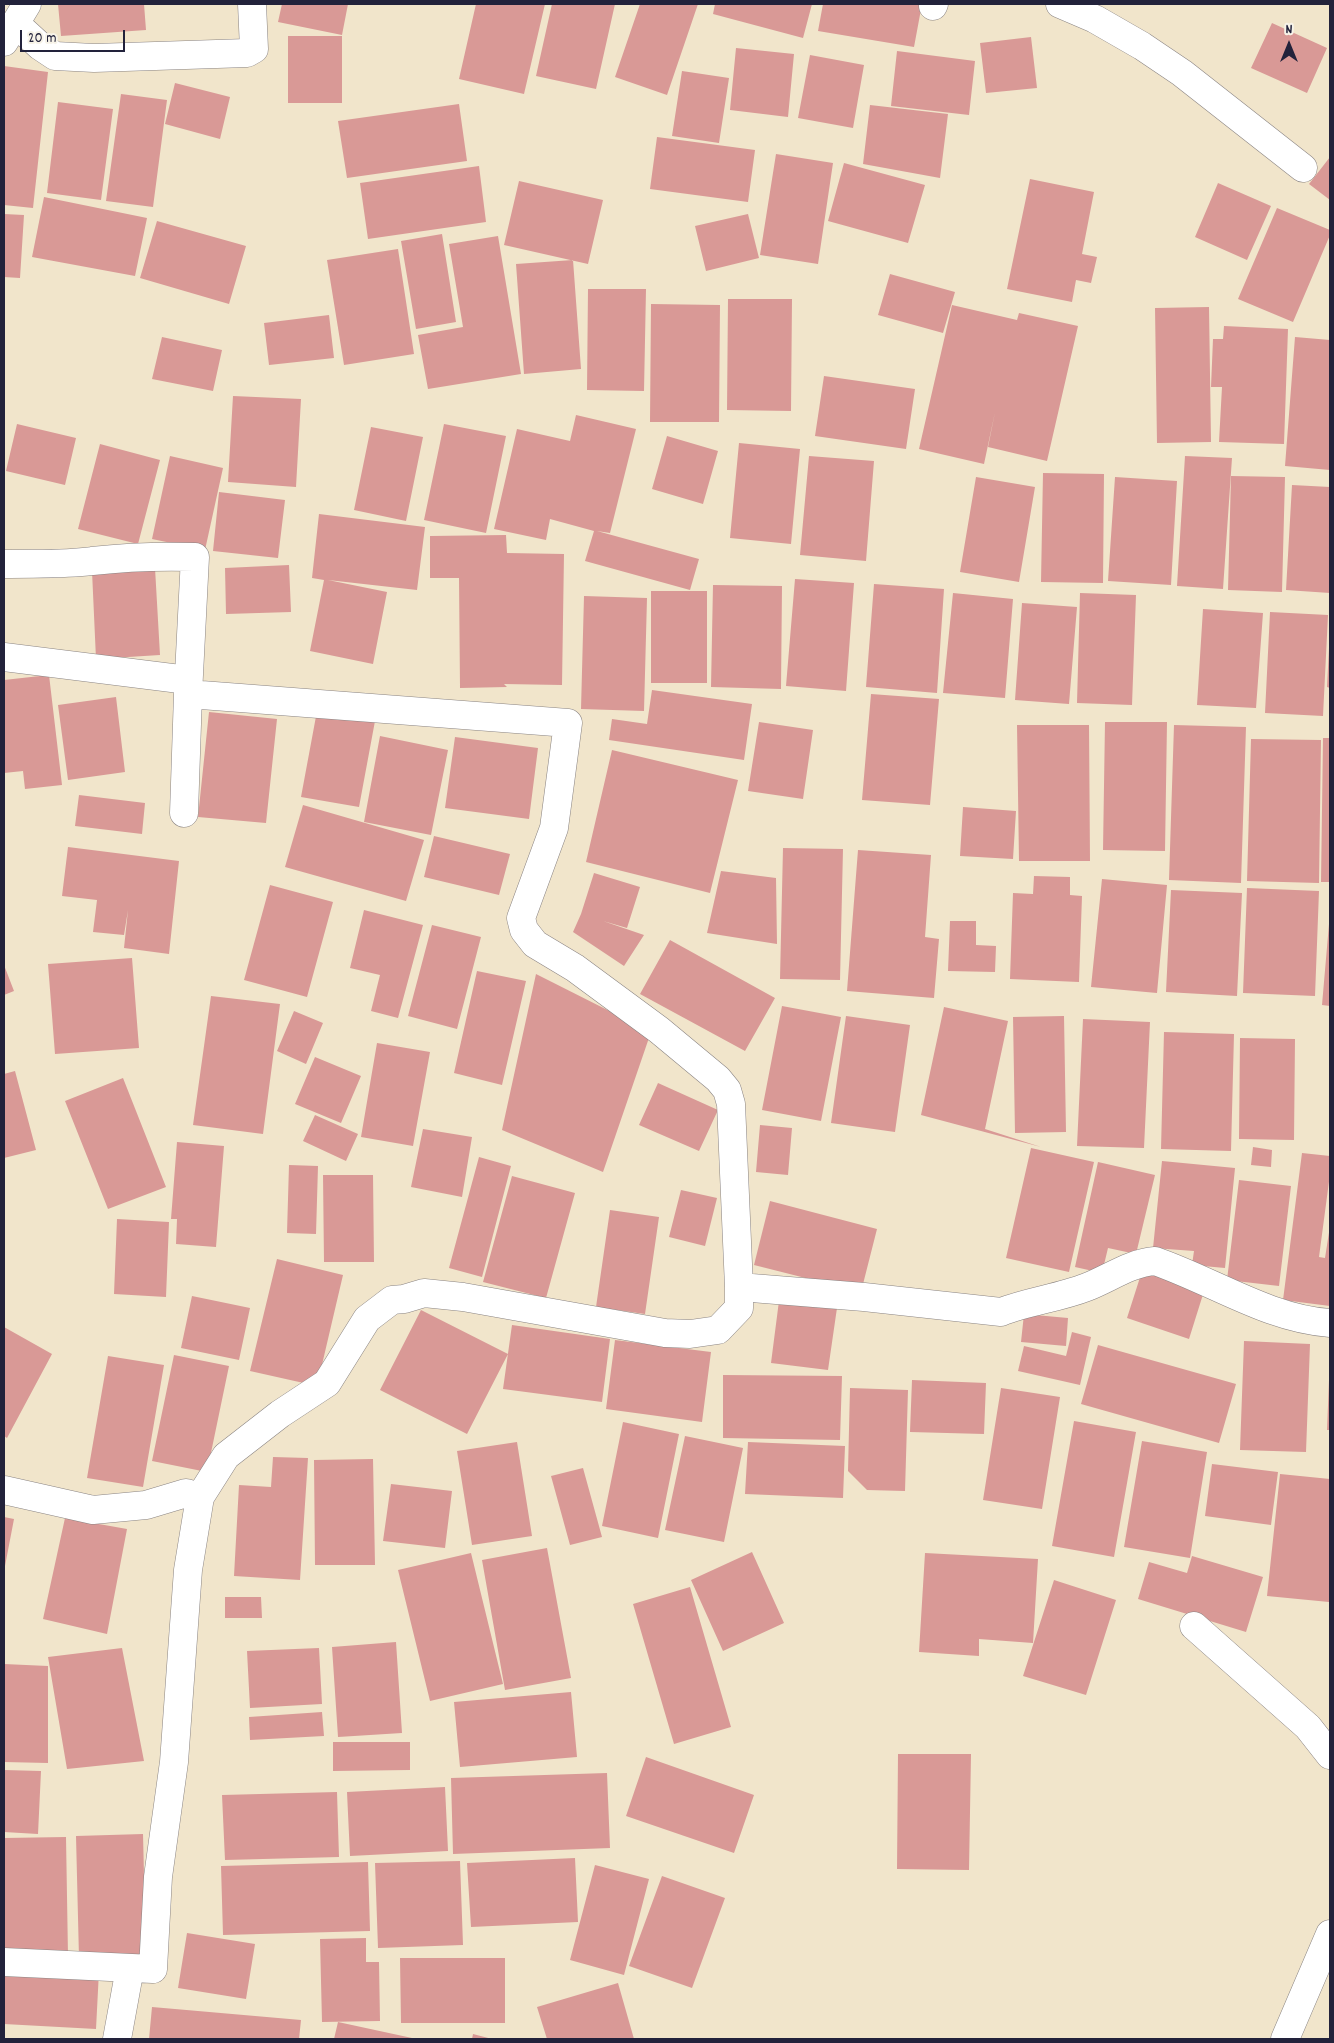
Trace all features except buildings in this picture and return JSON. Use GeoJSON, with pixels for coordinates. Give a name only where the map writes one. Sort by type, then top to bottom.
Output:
{"type":"FeatureCollection","features":[{"type":"Feature","properties":{"kind":"street"},"geometry":{"type":"LineString","coordinates":[[16,23],[55,56],[94,58],[247,53],[254,49],[252,4]]}},
{"type":"Feature","properties":{"kind":"street"},"geometry":{"type":"LineString","coordinates":[[1060,4],[1095,19],[1142,46],[1182,73],[1303,168]]}},
{"type":"Feature","properties":{"kind":"street"},"geometry":{"type":"LineString","coordinates":[[4,564],[92,561],[108,558],[156,556],[195,557],[184,813]]}},
{"type":"Feature","properties":{"kind":"street"},"geometry":{"type":"LineString","coordinates":[[4,657],[188,687],[568,723],[554,828],[521,918],[524,930],[535,944],[576,968],[638,1014],[718,1079],[727,1090],[731,1104],[740,1287],[739,1308],[718,1330],[690,1334],[665,1333],[463,1297],[424,1293],[404,1299],[392,1300],[367,1319],[327,1383],[280,1414],[226,1456],[200,1497],[188,1570],[174,1762],[158,1877],[153,1969],[4,1962]]}},
{"type":"Feature","properties":{"kind":"street"},"geometry":{"type":"LineString","coordinates":[[740,1287],[864,1297],[1001,1312],[1022,1304],[1052,1299],[1087,1287],[1139,1262],[1155,1261],[1266,1308],[1313,1322],[1330,1324]]}},
{"type":"Feature","properties":{"kind":"street"},"geometry":{"type":"LineString","coordinates":[[4,1490],[93,1510],[146,1505],[186,1493],[200,1497]]}},
{"type":"Feature","properties":{"kind":"street"},"geometry":{"type":"LineString","coordinates":[[1194,1626],[1308,1728],[1330,1755]]}},
{"type":"Feature","properties":{"kind":"street"},"geometry":{"type":"LineString","coordinates":[[1285,2039],[1330,1934]]}},
{"type":"Feature","properties":{"kind":"street"},"geometry":{"type":"LineString","coordinates":[[117,2039],[130,1968]]}}]}
